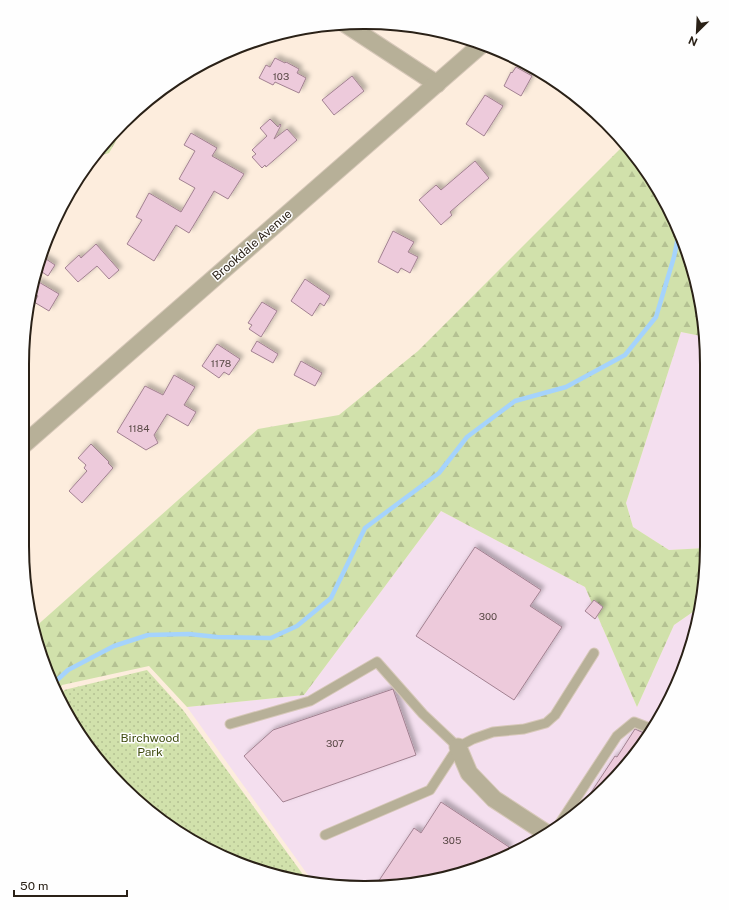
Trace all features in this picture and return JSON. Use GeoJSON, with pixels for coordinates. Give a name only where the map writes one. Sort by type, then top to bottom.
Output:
{"type":"FeatureCollection","features":[{"type":"Feature","properties":{"kind":"street"},"geometry":{"type":"LineString","coordinates":[[354,29],[437,84]]}},
{"type":"Feature","properties":{"kind":"street","name":"Brookdale Avenue"},"geometry":{"type":"LineString","coordinates":[[29,440],[477,49]]}},
{"type":"Feature","properties":{"kind":"street"},"geometry":{"type":"LineString","coordinates":[[458,747],[469,772],[494,798],[542,830]]}},
{"type":"Feature","properties":{"kind":"lane"},"geometry":{"type":"LineString","coordinates":[[325,835],[430,790],[458,747],[473,739],[493,732],[524,729],[546,723],[555,715],[594,653]]}},
{"type":"Feature","properties":{"kind":"lane"},"geometry":{"type":"LineString","coordinates":[[230,724],[310,701],[377,662],[423,714],[458,747]]}},
{"type":"Feature","properties":{"kind":"lane"},"geometry":{"type":"LineString","coordinates":[[566,814],[617,736],[634,722],[646,727]]}},
{"type":"Feature","properties":{"kind":"shaded area"},"geometry":{"type":"Polygon","coordinates":[[[681,332],[698,335],[699,343],[700,548],[669,550],[633,527],[626,503],[681,332]]]}},
{"type":"Feature","properties":{"kind":"shaded area"},"geometry":{"type":"Polygon","coordinates":[[[441,511],[585,587],[637,707],[674,625],[694,611],[689,632],[674,674],[655,713],[631,750],[602,783],[569,812],[532,836],[493,855],[451,870],[430,875],[364,881],[309,876],[187,707],[304,695],[441,511]]]}},
{"type":"Feature","properties":{"kind":"green space"},"geometry":{"type":"Polygon","coordinates":[[[120,135],[109,153],[102,155],[120,135]]]}},
{"type":"Feature","properties":{"kind":"green space"},"geometry":{"type":"Polygon","coordinates":[[[621,148],[631,160],[655,197],[674,236],[689,278],[694,299],[698,335],[681,332],[626,503],[633,527],[669,550],[700,548],[694,611],[674,625],[637,707],[585,587],[441,511],[304,695],[187,707],[149,666],[62,685],[61,687],[47,653],[38,624],[258,429],[339,415],[418,351],[621,148]]]}},
{"type":"Feature","properties":{"kind":"green space","name":"Birchwood Park"},"geometry":{"type":"Polygon","coordinates":[[[147,670],[183,710],[304,876],[278,870],[236,855],[197,836],[160,812],[127,783],[98,750],[74,713],[63,692],[64,690],[147,670]]]}},
{"type":"Feature","properties":{"kind":"building"},"geometry":{"type":"Polygon","coordinates":[[[275,58],[299,69],[297,73],[306,78],[299,93],[275,82],[273,85],[259,78],[266,65],[270,67],[275,58]]]}},
{"type":"Feature","properties":{"kind":"building"},"geometry":{"type":"Polygon","coordinates":[[[516,67],[532,76],[521,96],[504,86],[511,72],[512,73],[516,67]]]}},
{"type":"Feature","properties":{"kind":"building"},"geometry":{"type":"Polygon","coordinates":[[[352,76],[364,91],[334,115],[322,100],[352,76]]]}},
{"type":"Feature","properties":{"kind":"building"},"geometry":{"type":"Polygon","coordinates":[[[485,95],[503,106],[484,136],[466,124],[485,95]]]}},
{"type":"Feature","properties":{"kind":"building"},"geometry":{"type":"Polygon","coordinates":[[[270,119],[278,127],[280,124],[281,125],[274,139],[287,129],[297,140],[266,167],[265,165],[262,168],[252,157],[256,154],[252,150],[267,136],[260,128],[270,119]]]}},
{"type":"Feature","properties":{"kind":"building"},"geometry":{"type":"Polygon","coordinates":[[[191,133],[217,148],[212,156],[244,174],[228,199],[214,191],[189,233],[176,225],[154,261],[127,244],[142,220],[136,217],[149,193],[181,212],[195,188],[179,179],[195,151],[184,145],[191,133]]]}},
{"type":"Feature","properties":{"kind":"building"},"geometry":{"type":"Polygon","coordinates":[[[475,161],[489,178],[450,212],[452,215],[441,225],[419,200],[436,185],[441,190],[475,161]]]}},
{"type":"Feature","properties":{"kind":"building"},"geometry":{"type":"Polygon","coordinates":[[[393,231],[414,242],[408,252],[418,257],[410,273],[401,268],[398,273],[378,262],[393,231]]]}},
{"type":"Feature","properties":{"kind":"building"},"geometry":{"type":"Polygon","coordinates":[[[96,244],[119,270],[109,279],[97,266],[78,282],[65,268],[79,255],[81,258],[96,244]]]}},
{"type":"Feature","properties":{"kind":"building"},"geometry":{"type":"Polygon","coordinates":[[[46,259],[55,265],[48,276],[42,272],[46,259]]]}},
{"type":"Feature","properties":{"kind":"building"},"geometry":{"type":"Polygon","coordinates":[[[305,279],[330,296],[324,306],[320,303],[312,316],[291,301],[305,279]]]}},
{"type":"Feature","properties":{"kind":"building"},"geometry":{"type":"Polygon","coordinates":[[[39,282],[59,294],[49,311],[35,302],[38,296],[36,295],[39,282]]]}},
{"type":"Feature","properties":{"kind":"building"},"geometry":{"type":"Polygon","coordinates":[[[262,302],[277,311],[261,337],[249,329],[252,325],[248,323],[262,302]]]}},
{"type":"Feature","properties":{"kind":"building"},"geometry":{"type":"Polygon","coordinates":[[[257,341],[278,354],[273,363],[251,351],[257,341]]]}},
{"type":"Feature","properties":{"kind":"building"},"geometry":{"type":"Polygon","coordinates":[[[217,344],[240,359],[229,375],[224,372],[219,378],[202,366],[217,344]]]}},
{"type":"Feature","properties":{"kind":"building"},"geometry":{"type":"Polygon","coordinates":[[[301,361],[322,373],[315,386],[294,375],[301,361]]]}},
{"type":"Feature","properties":{"kind":"building"},"geometry":{"type":"Polygon","coordinates":[[[174,375],[195,387],[184,405],[196,412],[188,426],[167,414],[154,435],[158,443],[146,450],[117,432],[145,386],[163,395],[174,375]]]}},
{"type":"Feature","properties":{"kind":"building"},"geometry":{"type":"Polygon","coordinates":[[[91,444],[113,468],[82,503],[69,491],[87,471],[84,468],[86,465],[78,458],[91,444]]]}},
{"type":"Feature","properties":{"kind":"building"},"geometry":{"type":"Polygon","coordinates":[[[475,547],[541,590],[530,606],[562,627],[514,700],[416,636],[475,547]]]}},
{"type":"Feature","properties":{"kind":"building"},"geometry":{"type":"Polygon","coordinates":[[[594,600],[603,607],[595,619],[585,611],[594,600]]]}},
{"type":"Feature","properties":{"kind":"building"},"geometry":{"type":"Polygon","coordinates":[[[393,689],[416,755],[283,802],[244,756],[273,730],[393,689]]]}},
{"type":"Feature","properties":{"kind":"building"},"geometry":{"type":"Polygon","coordinates":[[[635,729],[643,733],[617,767],[590,794],[615,756],[617,757],[635,729]]]}},
{"type":"Feature","properties":{"kind":"building"},"geometry":{"type":"Polygon","coordinates":[[[441,802],[509,847],[493,855],[451,870],[430,875],[379,880],[414,828],[421,833],[441,802]]]}},
{"type":"Feature","properties":{"kind":"waterway"},"geometry":{"type":"LineString","coordinates":[[58,680],[68,670],[114,646],[148,635],[189,634],[217,637],[271,638],[297,626],[331,598],[365,528],[439,473],[467,437],[515,401],[566,387],[625,355],[656,317],[677,243]]}}]}
